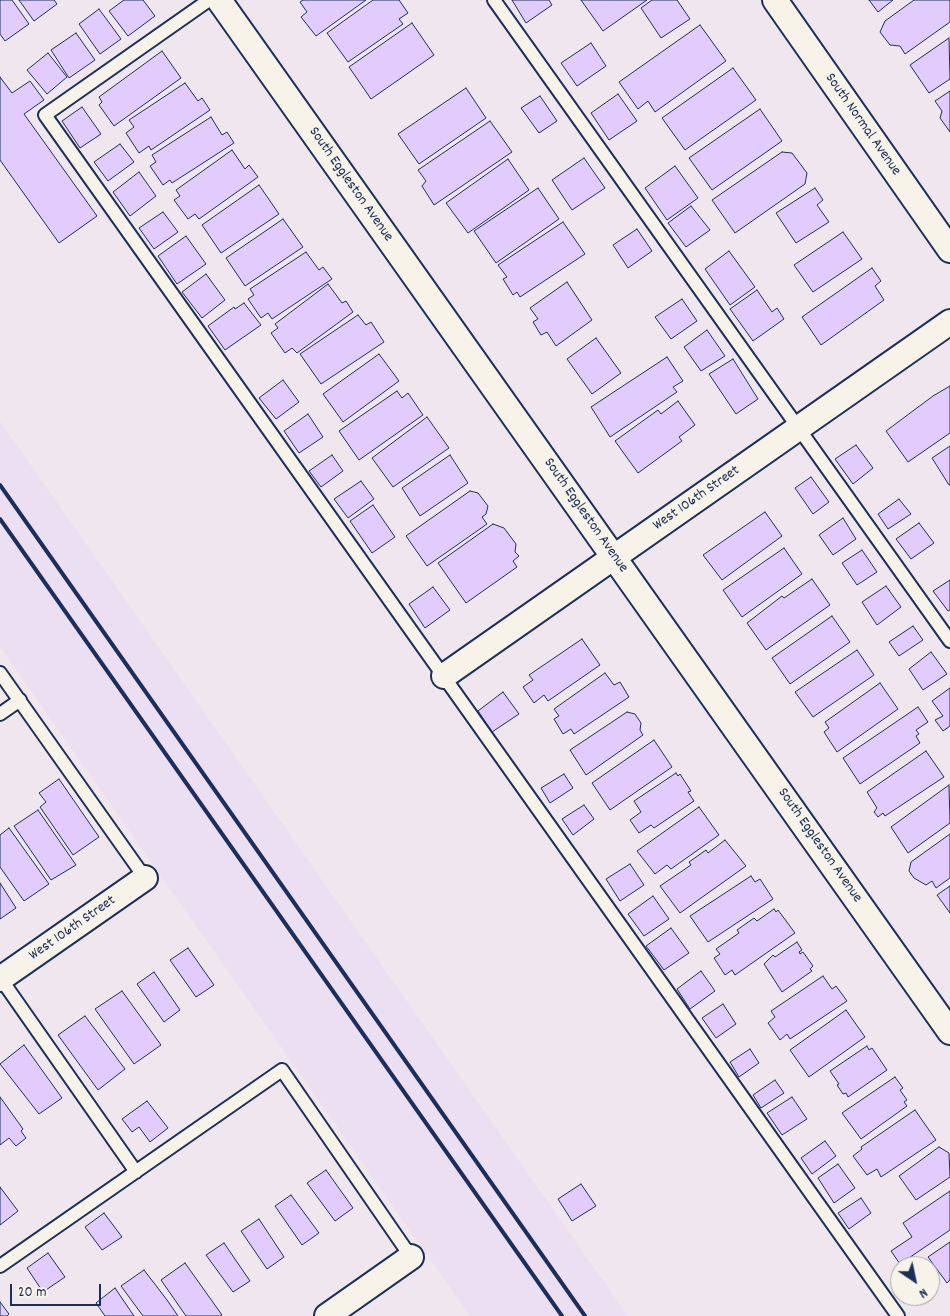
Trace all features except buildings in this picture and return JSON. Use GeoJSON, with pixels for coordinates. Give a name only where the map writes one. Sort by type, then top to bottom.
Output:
{"type":"FeatureCollection","features":[{"type":"Feature","properties":{"kind":"street","name":"South Eggleston Avenue"},"geometry":{"type":"LineString","coordinates":[[219,0],[950,1032]]}},
{"type":"Feature","properties":{"kind":"street","name":"South Normal Avenue"},"geometry":{"type":"LineString","coordinates":[[775,0],[950,250]]}},
{"type":"Feature","properties":{"kind":"street","name":"West 106th Street"},"geometry":{"type":"LineString","coordinates":[[444,676],[950,322]]}},
{"type":"Feature","properties":{"kind":"street","name":"West 106th Street"},"geometry":{"type":"LineString","coordinates":[[0,979],[145,878]]}},
{"type":"Feature","properties":{"kind":"street"},"geometry":{"type":"LineString","coordinates":[[330,1315],[411,1257]]}},
{"type":"Feature","properties":{"kind":"lane"},"geometry":{"type":"LineString","coordinates":[[209,0],[45,115],[898,1316]]}},
{"type":"Feature","properties":{"kind":"lane"},"geometry":{"type":"LineString","coordinates":[[494,0],[950,641]]}},
{"type":"Feature","properties":{"kind":"lane"},"geometry":{"type":"LineString","coordinates":[[0,673],[145,878]]}},
{"type":"Feature","properties":{"kind":"lane"},"geometry":{"type":"LineString","coordinates":[[0,714],[20,700]]}},
{"type":"Feature","properties":{"kind":"lane"},"geometry":{"type":"LineString","coordinates":[[0,979],[136,1172]]}},
{"type":"Feature","properties":{"kind":"lane"},"geometry":{"type":"LineString","coordinates":[[0,1266],[282,1070],[411,1257]]}},
{"type":"Feature","properties":{"kind":"shaded area"},"geometry":{"type":"Polygon","coordinates":[[[0,421],[628,1316],[470,1316],[0,647],[0,421]]]}},
{"type":"Feature","properties":{"kind":"railway"},"geometry":{"type":"LineString","coordinates":[[0,485],[585,1316]]}},
{"type":"Feature","properties":{"kind":"railway"},"geometry":{"type":"LineString","coordinates":[[0,519],[562,1316]]}}]}
